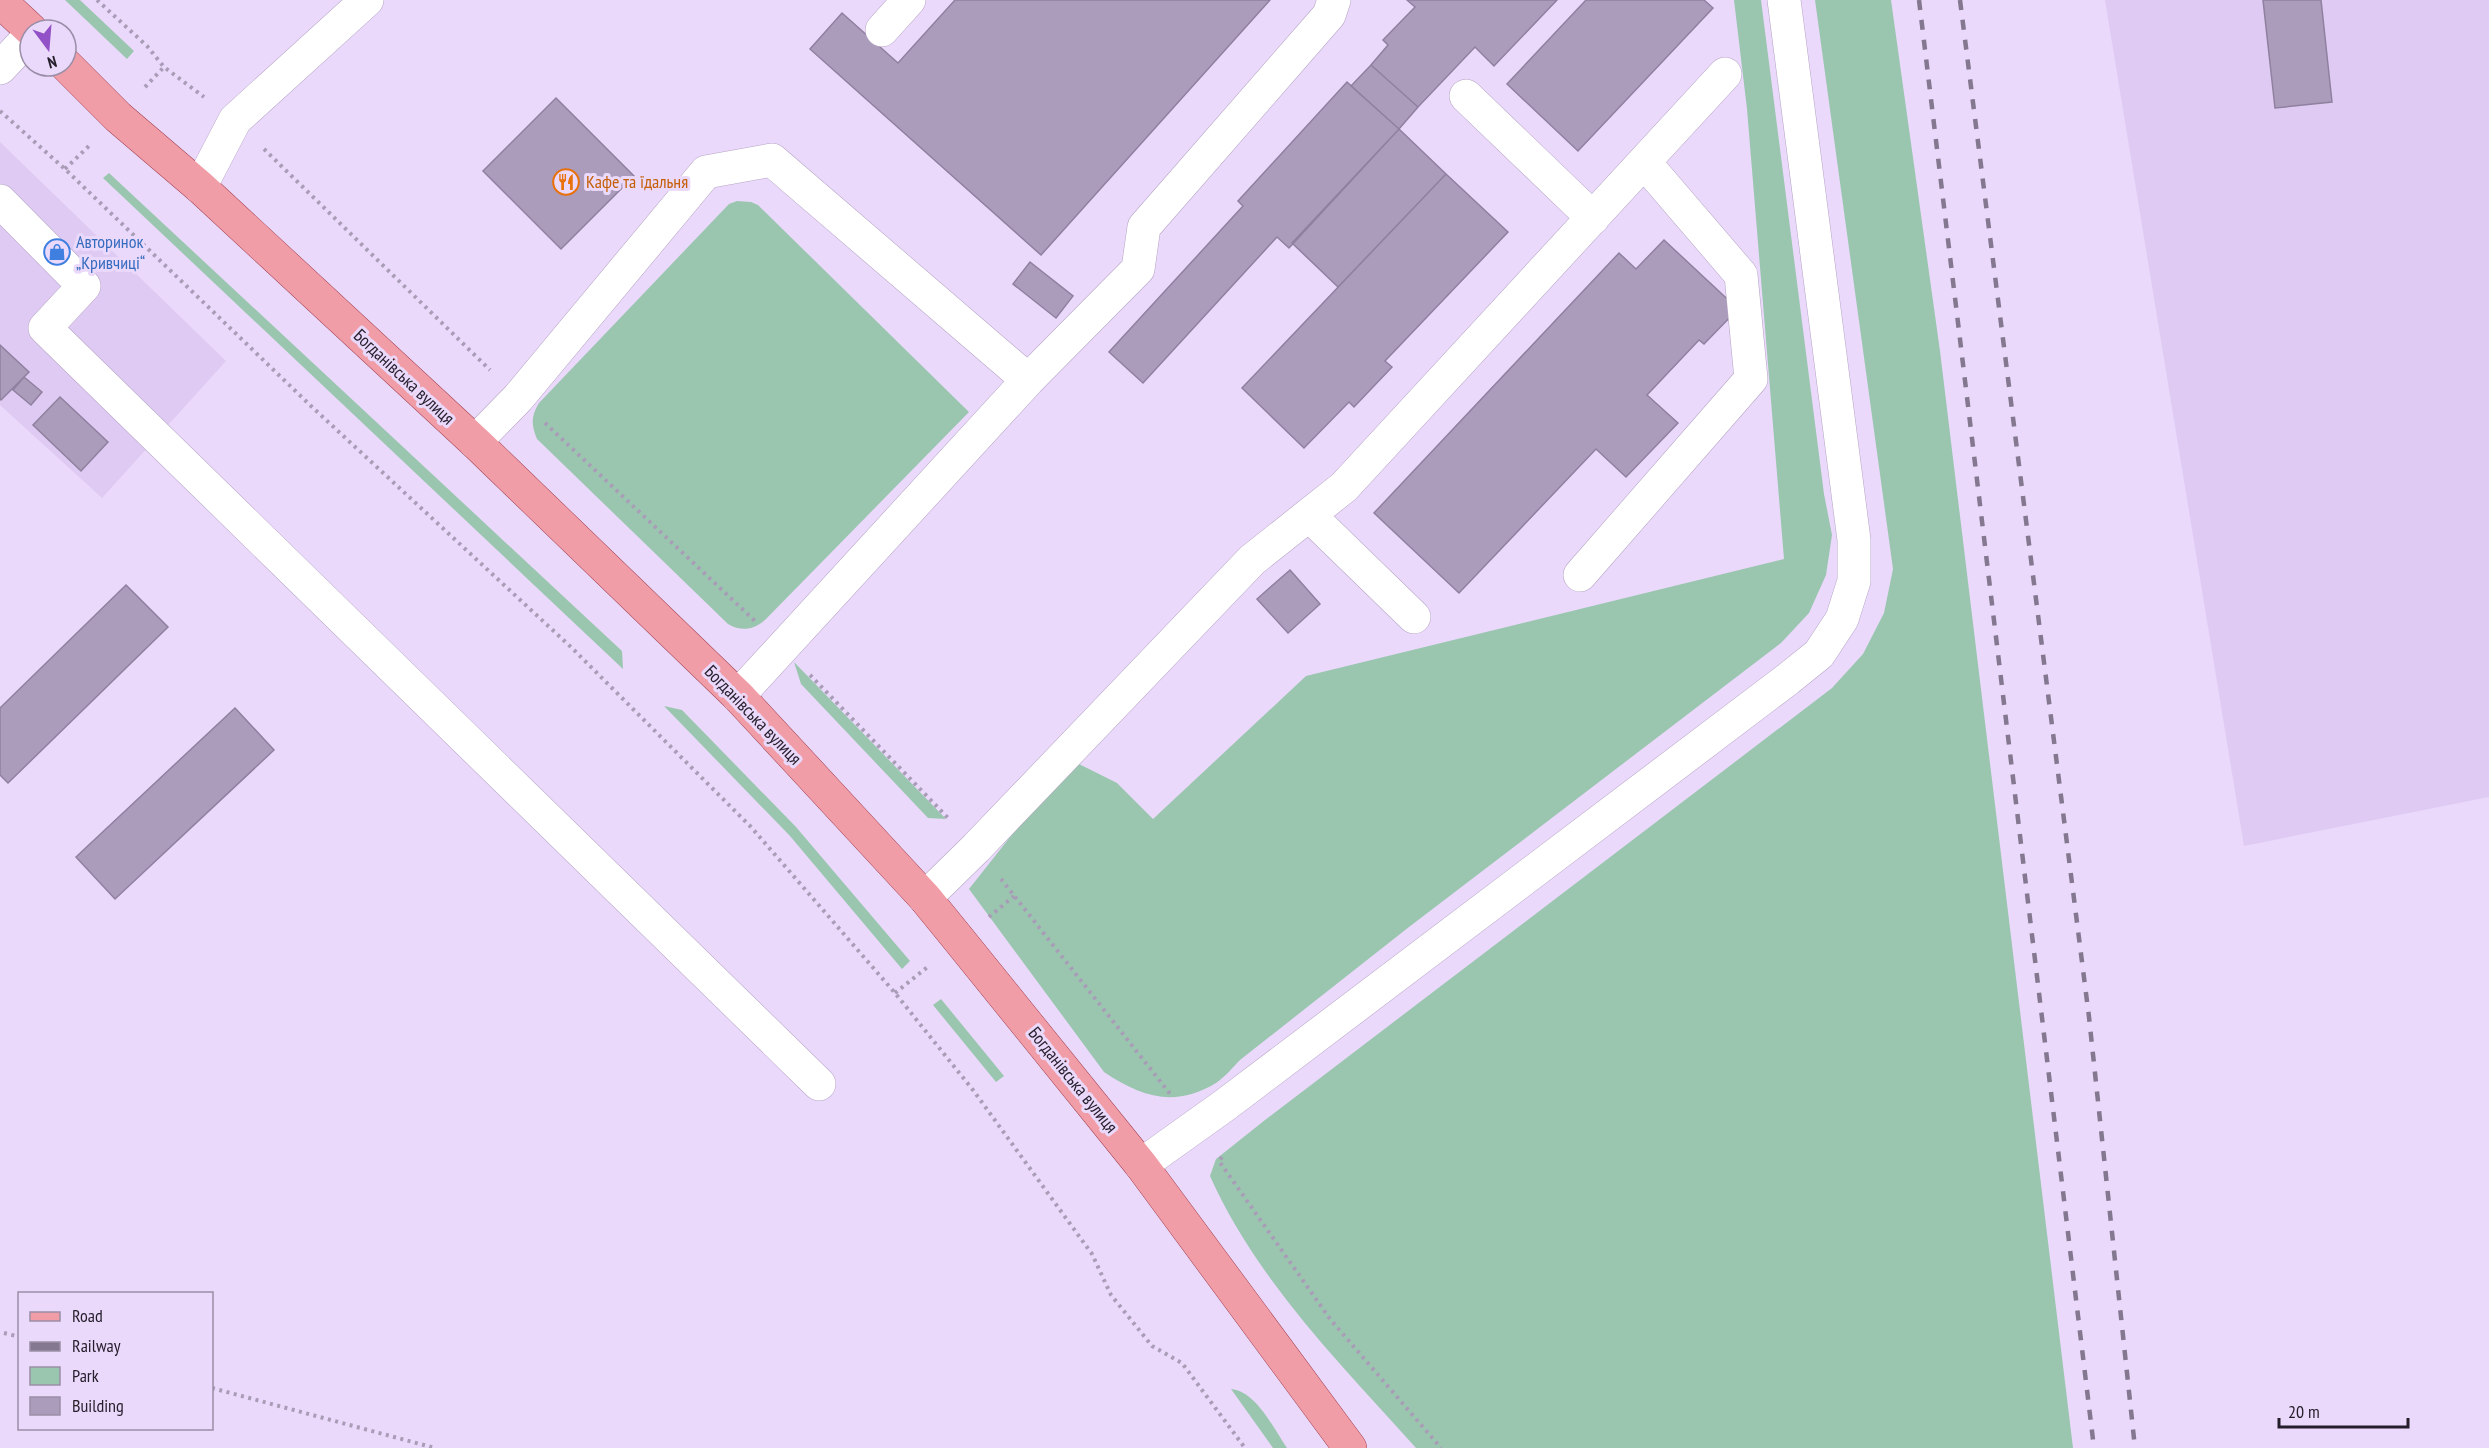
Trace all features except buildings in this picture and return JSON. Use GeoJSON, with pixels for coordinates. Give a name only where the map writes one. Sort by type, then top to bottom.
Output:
{"type":"FeatureCollection","features":[{"type":"Feature","properties":{"kind":"main road"},"geometry":{"type":"LineString","coordinates":[[0,1],[18,18]]}},
{"type":"Feature","properties":{"kind":"main road","name":"Богданівська вулиця"},"geometry":{"type":"LineString","coordinates":[[78,77],[118,117],[200,187],[475,442],[738,696],[925,898],[1142,1165],[1350,1448]]}},
{"type":"Feature","properties":{"kind":"lane"},"geometry":{"type":"LineString","coordinates":[[200,187],[235,120],[366,0]]}},
{"type":"Feature","properties":{"kind":"lane"},"geometry":{"type":"LineString","coordinates":[[882,30],[909,0]]}},
{"type":"Feature","properties":{"kind":"lane"},"geometry":{"type":"LineString","coordinates":[[738,696],[1028,380],[1138,269],[1144,227],[1329,15],[1334,0]]}},
{"type":"Feature","properties":{"kind":"lane"},"geometry":{"type":"LineString","coordinates":[[1142,1165],[1788,679],[1819,654],[1842,620],[1854,581],[1854,540],[1784,0]]}},
{"type":"Feature","properties":{"kind":"lane"},"geometry":{"type":"LineString","coordinates":[[0,68],[18,49]]}},
{"type":"Feature","properties":{"kind":"lane"},"geometry":{"type":"LineString","coordinates":[[925,898],[976,848],[1252,560],[1344,487],[1725,74]]}},
{"type":"Feature","properties":{"kind":"lane"},"geometry":{"type":"LineString","coordinates":[[1466,96],[1593,218]]}},
{"type":"Feature","properties":{"kind":"lane"},"geometry":{"type":"LineString","coordinates":[[475,442],[518,398],[706,172],[772,160],[1028,380]]}},
{"type":"Feature","properties":{"kind":"lane"},"geometry":{"type":"LineString","coordinates":[[1580,575],[1751,379],[1741,275],[1645,163]]}},
{"type":"Feature","properties":{"kind":"lane"},"geometry":{"type":"LineString","coordinates":[[0,201],[84,286],[45,328],[819,1084]]}},
{"type":"Feature","properties":{"kind":"lane"},"geometry":{"type":"LineString","coordinates":[[1309,515],[1414,617]]}},
{"type":"Feature","properties":{"kind":"path"},"geometry":{"type":"LineString","coordinates":[[97,0],[147,46],[164,67],[235,120],[518,398],[783,646],[976,848],[1196,1126],[1330,1319],[1441,1448]]}},
{"type":"Feature","properties":{"kind":"path"},"geometry":{"type":"LineString","coordinates":[[0,111],[73,177],[311,406],[572,648],[751,827],[895,993],[973,1090],[1092,1254],[1111,1295],[1152,1346],[1182,1363],[1245,1448]]}},
{"type":"Feature","properties":{"kind":"path"},"geometry":{"type":"LineString","coordinates":[[1219,1161],[1225,1155]]}},
{"type":"Feature","properties":{"kind":"path"},"geometry":{"type":"LineString","coordinates":[[4,1333],[18,1336]]}},
{"type":"Feature","properties":{"kind":"path"},"geometry":{"type":"LineString","coordinates":[[213,1388],[435,1448]]}},
{"type":"Feature","properties":{"kind":"shaded area"},"geometry":{"type":"Polygon","coordinates":[[[2105,0],[2489,0],[2489,797],[2244,846],[2105,0]]]}},
{"type":"Feature","properties":{"kind":"shaded area","name":"Авторинок „Кривчиці“"},"geometry":{"type":"Polygon","coordinates":[[[0,142],[226,361],[102,498],[0,405],[0,142]]]}},
{"type":"Feature","properties":{"kind":"green space"},"geometry":{"type":"Polygon","coordinates":[[[65,0],[80,0],[134,51],[127,59],[65,0]]]}},
{"type":"Feature","properties":{"kind":"green space"},"geometry":{"type":"Polygon","coordinates":[[[1734,0],[1761,0],[1824,494],[1832,535],[1826,575],[1809,613],[1781,643],[1409,927],[1240,1060],[1216,1083],[1201,1091],[1172,1097],[1145,1093],[1118,1081],[1104,1072],[969,889],[1071,760],[1117,783],[1153,819],[1306,676],[1784,559],[1747,109],[1734,0]]]}},
{"type":"Feature","properties":{"kind":"green space"},"geometry":{"type":"Polygon","coordinates":[[[1815,0],[1891,0],[1940,351],[2073,1448],[1416,1448],[1302,1320],[1276,1286],[1251,1251],[1210,1176],[1216,1159],[1832,688],[1863,654],[1884,613],[1893,569],[1815,0]]]}},
{"type":"Feature","properties":{"kind":"green space"},"geometry":{"type":"Polygon","coordinates":[[[109,173],[622,651],[623,669],[103,178],[109,173]]]}},
{"type":"Feature","properties":{"kind":"green space"},"geometry":{"type":"Polygon","coordinates":[[[737,201],[758,205],[969,412],[766,619],[757,626],[743,629],[728,624],[537,439],[533,421],[534,412],[539,403],[729,204],[737,201]]]}},
{"type":"Feature","properties":{"kind":"green space"},"geometry":{"type":"Polygon","coordinates":[[[794,662],[946,819],[928,818],[801,684],[794,662]]]}},
{"type":"Feature","properties":{"kind":"green space"},"geometry":{"type":"Polygon","coordinates":[[[664,706],[682,710],[796,827],[910,961],[902,969],[790,836],[664,706]]]}},
{"type":"Feature","properties":{"kind":"green space"},"geometry":{"type":"Polygon","coordinates":[[[941,999],[1004,1076],[996,1082],[933,1005],[941,999]]]}},
{"type":"Feature","properties":{"kind":"green space"},"geometry":{"type":"Polygon","coordinates":[[[1231,1389],[1248,1396],[1264,1412],[1287,1448],[1273,1448],[1231,1389]]]}},
{"type":"Feature","properties":{"kind":"railway"},"geometry":{"type":"LineString","coordinates":[[1919,0],[2094,1448]]}},
{"type":"Feature","properties":{"kind":"railway"},"geometry":{"type":"LineString","coordinates":[[1960,0],[2089,1017],[2135,1448]]}},
{"type":"Feature","properties":{"kind":"place","name":"Кафе та їдальня"},"geometry":{"type":"Point","coordinates":[566,182]}},
{"type":"Feature","properties":{"kind":"place","name":"Авторинок „Кривчиці“"},"geometry":{"type":"Point","coordinates":[57,252]}}]}
